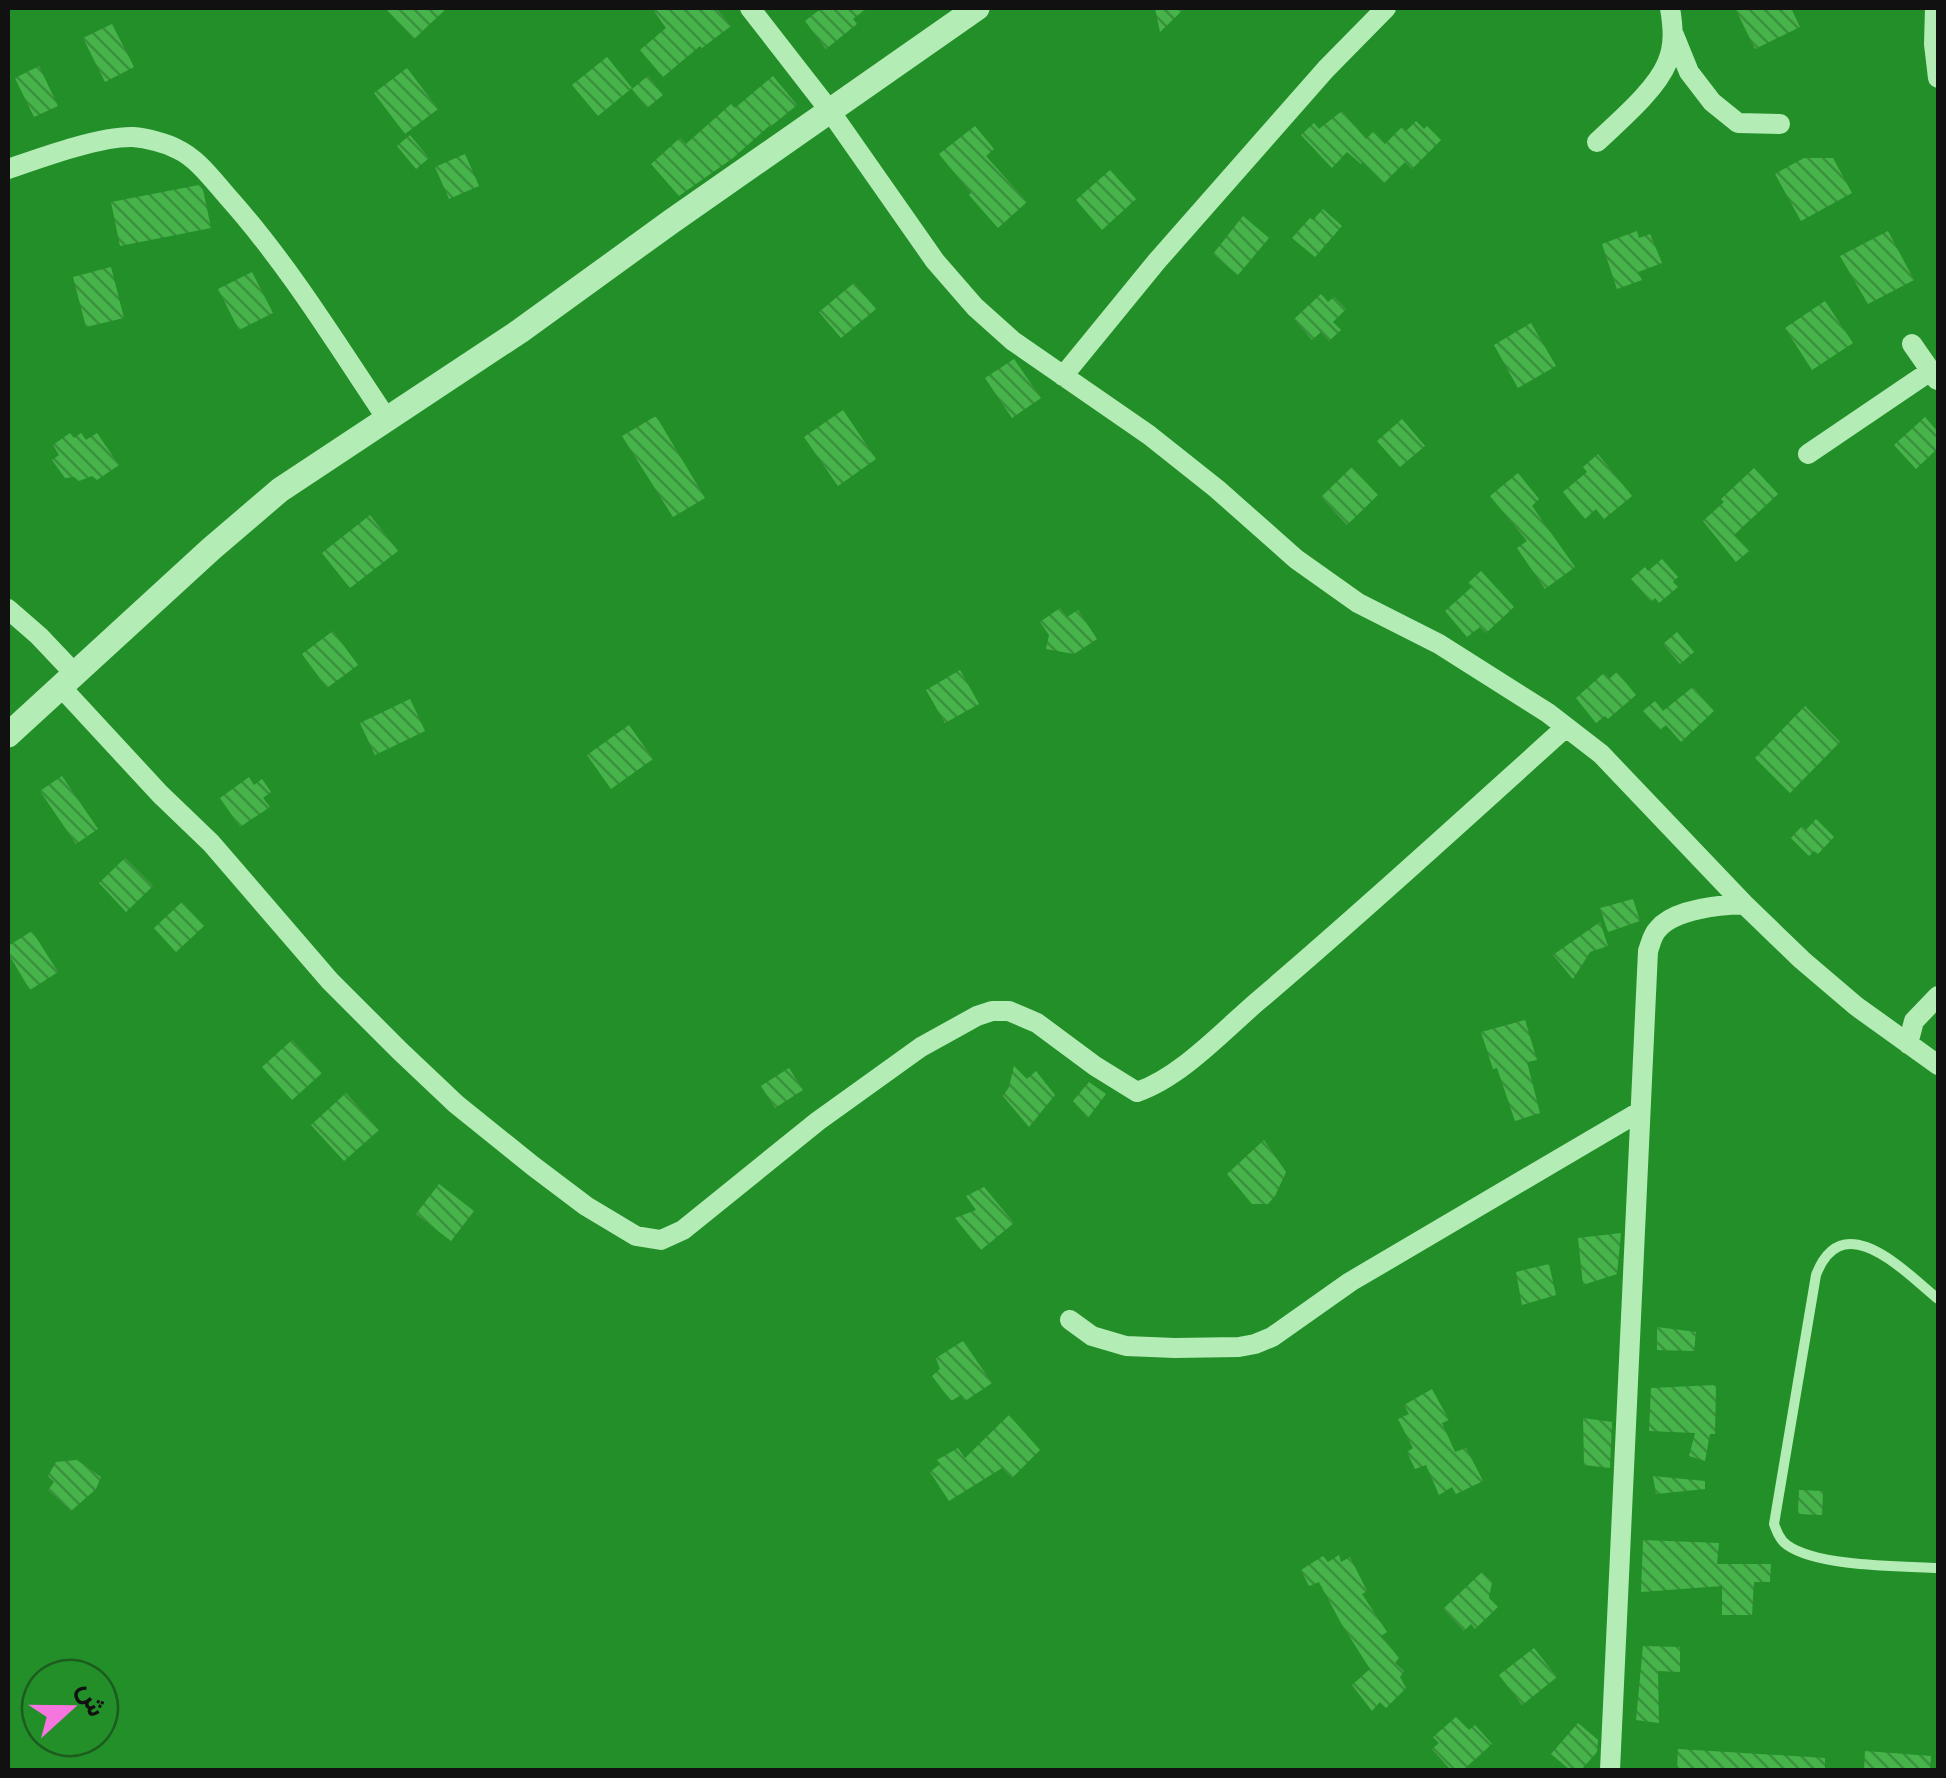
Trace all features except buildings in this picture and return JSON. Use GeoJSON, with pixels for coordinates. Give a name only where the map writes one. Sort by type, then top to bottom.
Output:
{"type":"FeatureCollection","features":[{"type":"Feature","properties":{"kind":"street"},"geometry":{"type":"LineString","coordinates":[[750,8],[830,110],[934,260],[974,307],[1013,341],[1149,435],[1296,559],[1358,603],[1439,644],[1548,713],[1601,754],[1802,960],[1856,1006],[1938,1065]]}},
{"type":"Feature","properties":{"kind":"street"},"geometry":{"type":"LineString","coordinates":[[8,735],[280,490],[520,330],[977,8]]}},
{"type":"Feature","properties":{"kind":"street"},"geometry":{"type":"LineString","coordinates":[[1063,376],[1157,261],[1326,69],[1386,8]]}},
{"type":"Feature","properties":{"kind":"street"},"geometry":{"type":"LineString","coordinates":[[1670,8],[1674,34],[1689,72],[1712,102],[1738,122],[1780,124]]}},
{"type":"Feature","properties":{"kind":"street"},"geometry":{"type":"LineString","coordinates":[[1935,8],[1938,78]]}},
{"type":"Feature","properties":{"kind":"street"},"geometry":{"type":"LineString","coordinates":[[1598,142],[1659,76],[1667,64],[1674,34]]}},
{"type":"Feature","properties":{"kind":"street"},"geometry":{"type":"LineString","coordinates":[[8,169],[78,148],[133,138],[178,149],[206,173],[255,227],[386,419]]}},
{"type":"Feature","properties":{"kind":"street"},"geometry":{"type":"LineString","coordinates":[[1808,454],[1934,377],[1912,344]]}},
{"type":"Feature","properties":{"kind":"street"},"geometry":{"type":"LineString","coordinates":[[8,609],[39,636],[68,681],[160,794],[211,843],[330,981],[456,1104],[586,1206],[636,1236],[661,1240],[692,1224],[818,1121],[921,1047],[992,1010],[1009,1011],[1037,1023],[1137,1092],[1152,1087],[1328,942],[1566,727]]}},
{"type":"Feature","properties":{"kind":"street"},"geometry":{"type":"LineString","coordinates":[[1610,1770],[1648,952],[1662,923],[1723,904],[1744,904]]}},
{"type":"Feature","properties":{"kind":"street"},"geometry":{"type":"LineString","coordinates":[[1908,1044],[1914,1022],[1938,996]]}},
{"type":"Feature","properties":{"kind":"street"},"geometry":{"type":"LineString","coordinates":[[1070,1320],[1092,1336],[1126,1346],[1255,1344],[1272,1337],[1350,1282],[1639,1112]]}},
{"type":"Feature","properties":{"kind":"lane"},"geometry":{"type":"LineString","coordinates":[[1938,1299],[1892,1260],[1857,1242],[1838,1245],[1823,1257],[1816,1275],[1774,1524],[1778,1536],[1788,1546],[1826,1559],[1938,1568]]}}]}
